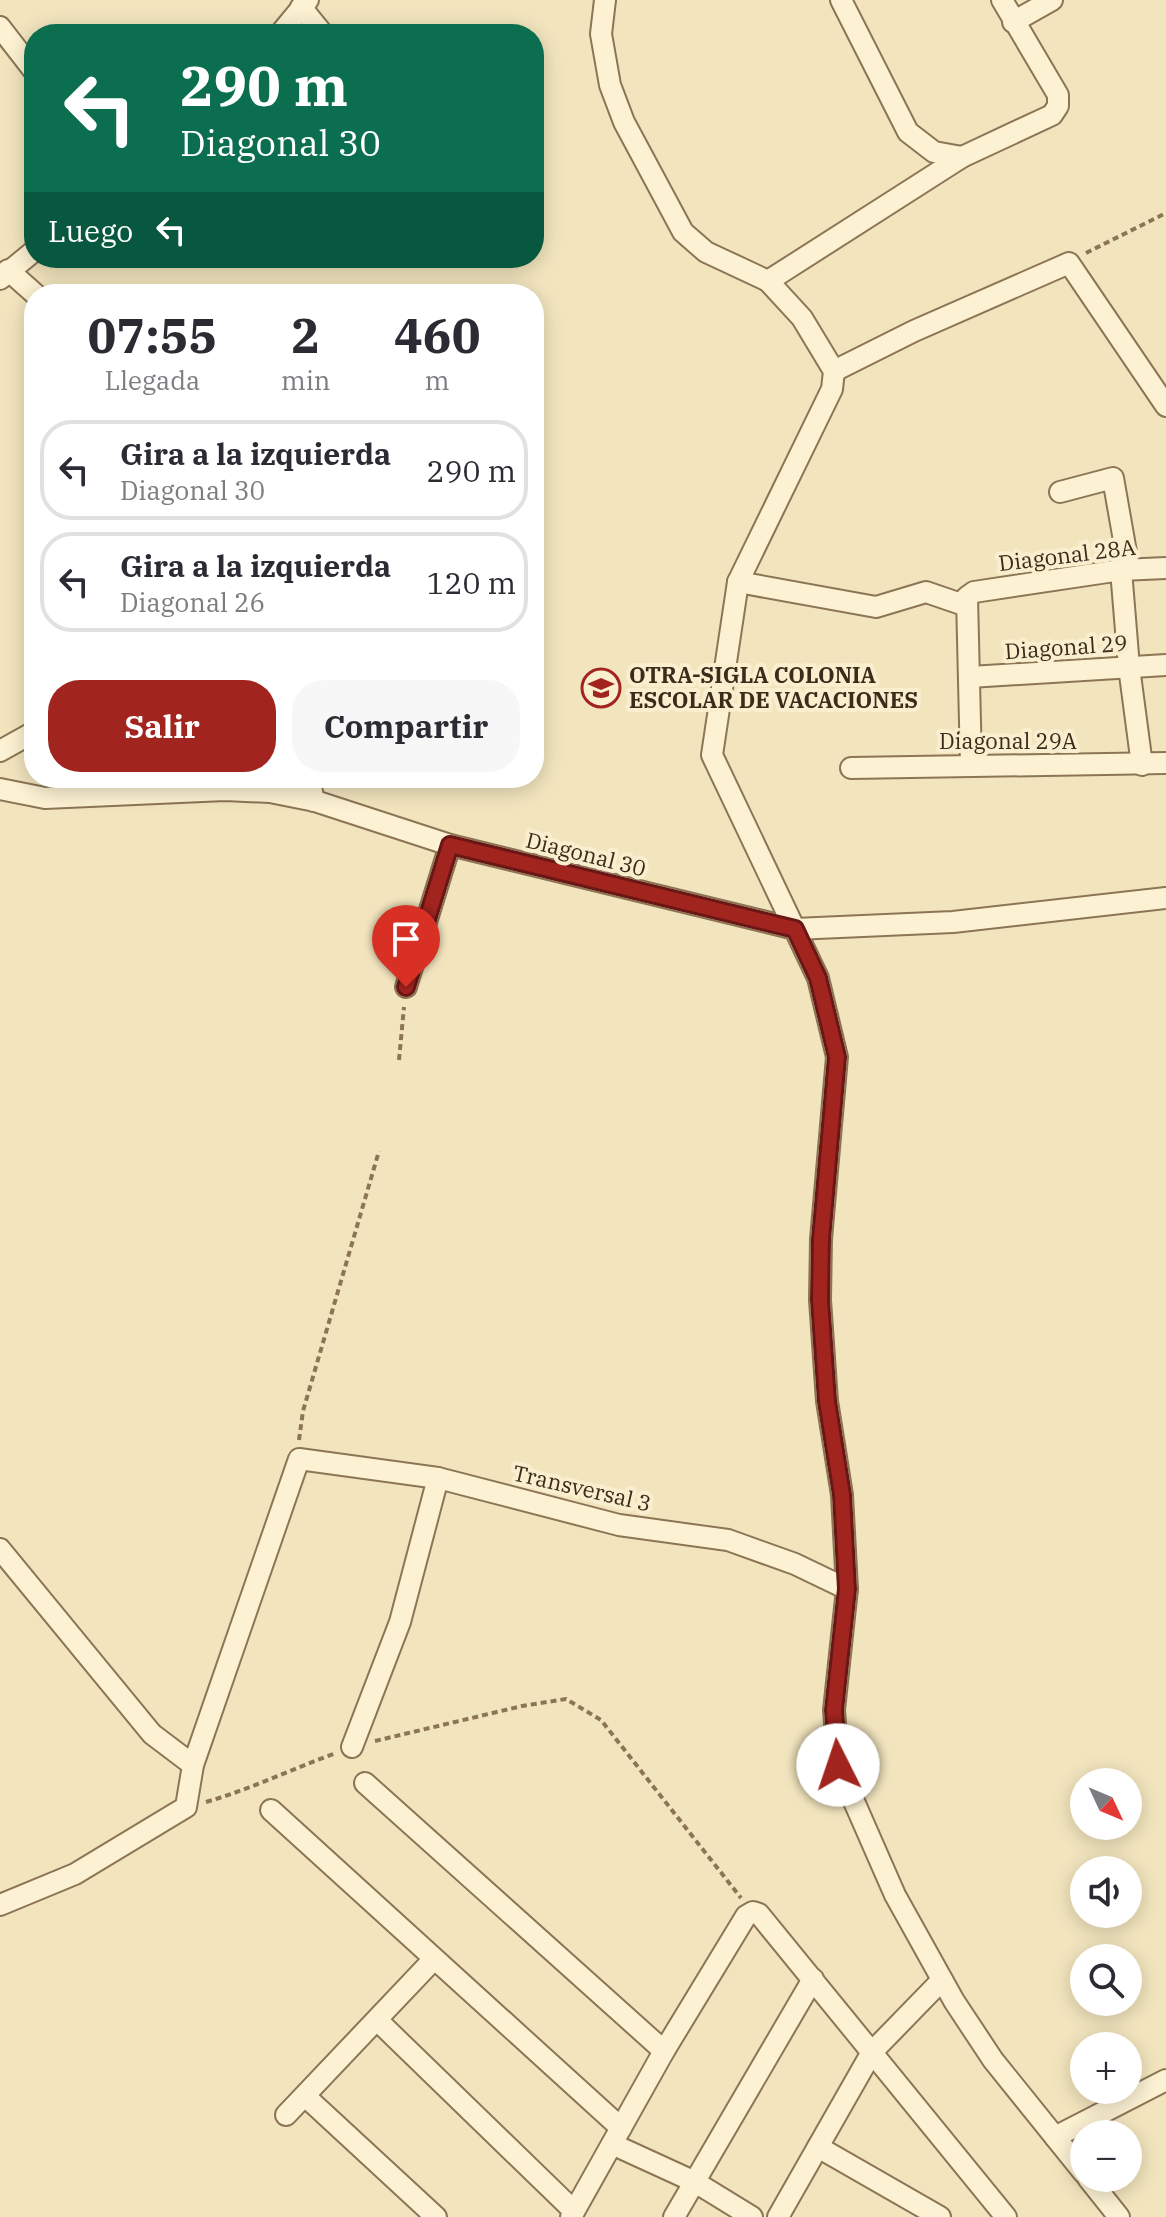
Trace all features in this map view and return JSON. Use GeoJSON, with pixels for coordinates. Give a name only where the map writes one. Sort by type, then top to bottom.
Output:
{"type":"FeatureCollection","features":[{"type":"Feature","properties":{"kind":"street"},"geometry":{"type":"LineString","coordinates":[[605,0],[601,34],[610,85],[624,122],[683,232],[706,252],[768,281],[802,318],[834,371],[832,389],[738,582],[712,758],[818,978],[837,1057],[821,1239],[820,1300],[827,1401],[842,1495],[847,1589],[834,1710],[838,1765],[895,1895],[942,1980],[993,2060],[1070,2156]]}},
{"type":"Feature","properties":{"kind":"street"},"geometry":{"type":"LineString","coordinates":[[841,0],[908,132],[934,152],[962,157]]}},
{"type":"Feature","properties":{"kind":"street"},"geometry":{"type":"LineString","coordinates":[[768,281],[962,157],[1052,115],[1058,106],[1058,95],[1002,0]]}},
{"type":"Feature","properties":{"kind":"street"},"geometry":{"type":"LineString","coordinates":[[1013,22],[1052,0]]}},
{"type":"Feature","properties":{"kind":"street"},"geometry":{"type":"LineString","coordinates":[[288,24],[304,4],[317,24]]}},
{"type":"Feature","properties":{"kind":"street"},"geometry":{"type":"LineString","coordinates":[[0,27],[24,58]]}},
{"type":"Feature","properties":{"kind":"street"},"geometry":{"type":"LineString","coordinates":[[24,259],[4,275],[24,287]]}},
{"type":"Feature","properties":{"kind":"street"},"geometry":{"type":"LineString","coordinates":[[834,371],[1069,263],[1166,406]]}},
{"type":"Feature","properties":{"kind":"street"},"geometry":{"type":"LineString","coordinates":[[1060,492],[1111,478],[1125,570],[1129,667],[1142,765]]}},
{"type":"Feature","properties":{"kind":"street","name":"Diagonal 28A"},"geometry":{"type":"LineString","coordinates":[[969,598],[1125,570],[1166,568]]}},
{"type":"Feature","properties":{"kind":"street"},"geometry":{"type":"LineString","coordinates":[[738,582],[876,607],[926,592],[969,598],[971,764]]}},
{"type":"Feature","properties":{"kind":"street","name":"Diagonal 29"},"geometry":{"type":"LineString","coordinates":[[970,677],[1166,665]]}},
{"type":"Feature","properties":{"kind":"street"},"geometry":{"type":"LineString","coordinates":[[0,751],[24,738]]}},
{"type":"Feature","properties":{"kind":"street","name":"Diagonal 29A"},"geometry":{"type":"LineString","coordinates":[[851,768],[1166,763]]}},
{"type":"Feature","properties":{"kind":"street"},"geometry":{"type":"LineString","coordinates":[[311,788],[314,801]]}},
{"type":"Feature","properties":{"kind":"street","name":"Diagonal 30"},"geometry":{"type":"LineString","coordinates":[[0,789],[45,798],[225,790],[270,792],[314,801],[450,845],[795,929],[953,922],[1166,898]]}},
{"type":"Feature","properties":{"kind":"street"},"geometry":{"type":"LineString","coordinates":[[406,987],[450,845]]}},
{"type":"Feature","properties":{"kind":"street"},"geometry":{"type":"LineString","coordinates":[[0,1905],[75,1874],[186,1807],[193,1765],[299,1459]]}},
{"type":"Feature","properties":{"kind":"street","name":"Transversal 3"},"geometry":{"type":"LineString","coordinates":[[299,1459],[438,1478],[619,1525],[728,1540],[795,1564],[847,1589]]}},
{"type":"Feature","properties":{"kind":"street"},"geometry":{"type":"LineString","coordinates":[[352,1747],[400,1622],[438,1478]]}},
{"type":"Feature","properties":{"kind":"street"},"geometry":{"type":"LineString","coordinates":[[0,1549],[144,1725],[193,1765]]}},
{"type":"Feature","properties":{"kind":"street"},"geometry":{"type":"LineString","coordinates":[[365,1783],[664,2051]]}},
{"type":"Feature","properties":{"kind":"street"},"geometry":{"type":"LineString","coordinates":[[271,1810],[434,1959],[616,2136],[752,2217]]}},
{"type":"Feature","properties":{"kind":"street"},"geometry":{"type":"LineString","coordinates":[[377,2020],[573,2214],[664,2051],[746,1916],[753,1912],[759,1914],[813,1979],[1006,2217]]}},
{"type":"Feature","properties":{"kind":"street"},"geometry":{"type":"LineString","coordinates":[[286,2115],[434,1959]]}},
{"type":"Feature","properties":{"kind":"street"},"geometry":{"type":"LineString","coordinates":[[674,2217],[813,1979]]}},
{"type":"Feature","properties":{"kind":"street"},"geometry":{"type":"LineString","coordinates":[[778,2217],[872,2052],[942,1980]]}},
{"type":"Feature","properties":{"kind":"street"},"geometry":{"type":"LineString","coordinates":[[1055,2137],[1166,2080]]}},
{"type":"Feature","properties":{"kind":"street"},"geometry":{"type":"LineString","coordinates":[[305,2096],[436,2217]]}},
{"type":"Feature","properties":{"kind":"street"},"geometry":{"type":"LineString","coordinates":[[818,2147],[940,2217]]}},
{"type":"Feature","properties":{"kind":"street"},"geometry":{"type":"LineString","coordinates":[[1099,2192],[1119,2217]]}},
{"type":"Feature","properties":{"kind":"path"},"geometry":{"type":"LineString","coordinates":[[1069,263],[1166,213]]}},
{"type":"Feature","properties":{"kind":"path"},"geometry":{"type":"LineString","coordinates":[[399,1060],[406,987]]}},
{"type":"Feature","properties":{"kind":"path"},"geometry":{"type":"LineString","coordinates":[[299,1459],[303,1411],[379,1151]]}},
{"type":"Feature","properties":{"kind":"path"},"geometry":{"type":"LineString","coordinates":[[186,1807],[247,1790],[260,1781],[352,1747],[522,1706],[566,1699],[601,1720],[753,1912]]}},
{"type":"Feature","properties":{"kind":"place","name":"OTRA-SIGLA COLONIA ESCOLAR DE VACACIONES"},"geometry":{"type":"Point","coordinates":[601,688]}},
{"type":"Feature","properties":{"kind":"route"},"geometry":{"type":"LineString","coordinates":[[406,987],[450,845],[795,929],[818,978],[837,1057],[821,1239],[820,1300],[827,1401],[842,1495],[847,1589],[834,1710],[838,1765]]}}]}
